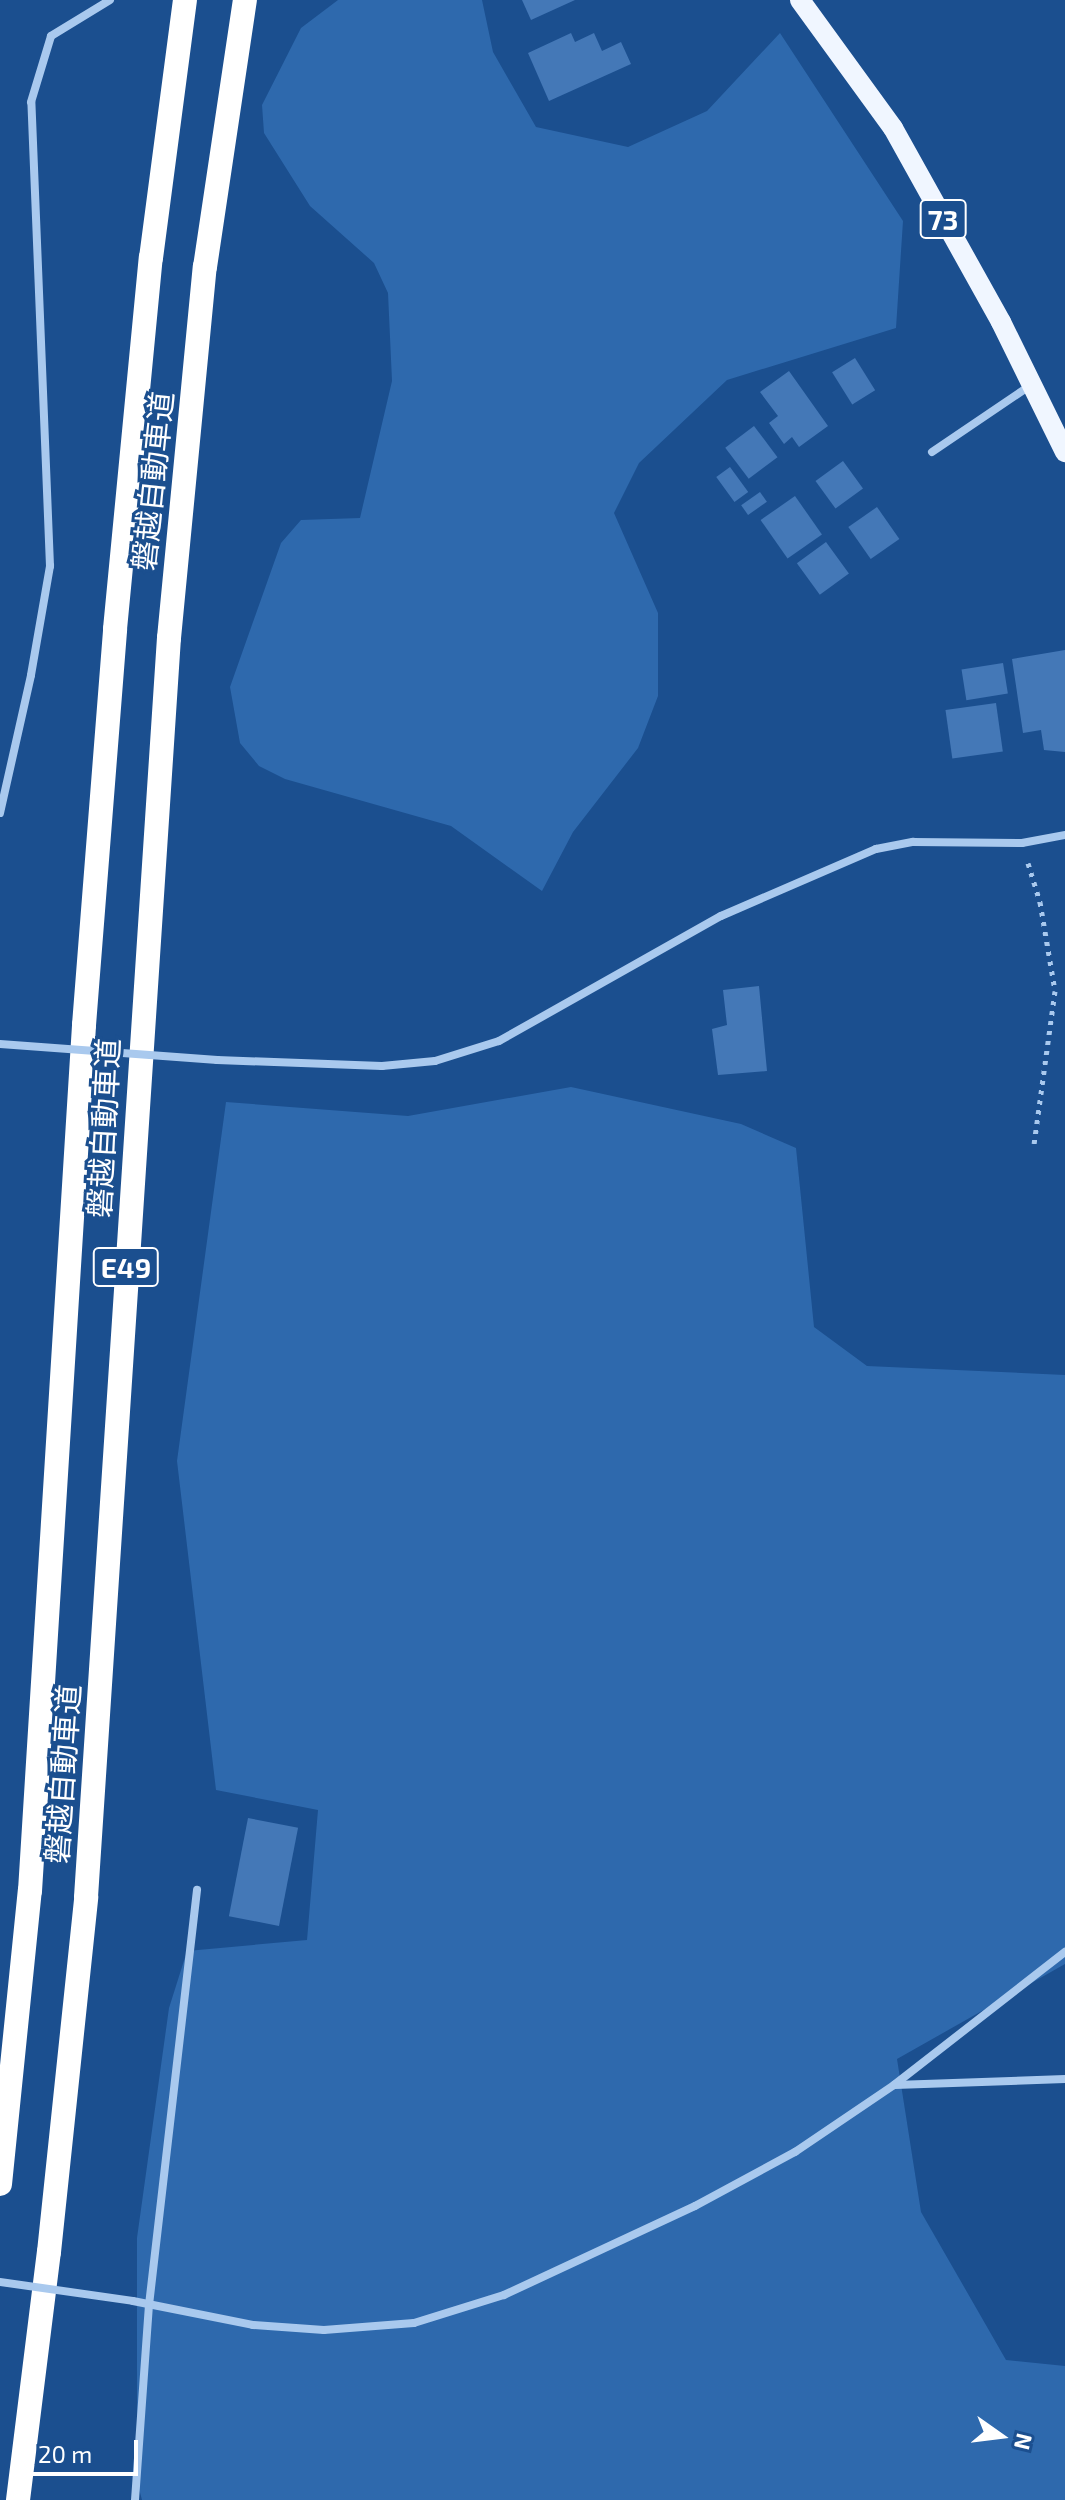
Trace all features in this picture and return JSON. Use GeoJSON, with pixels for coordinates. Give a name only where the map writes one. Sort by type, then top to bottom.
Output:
{"type":"FeatureCollection","features":[{"type":"Feature","properties":{"kind":"highway","name":"磐越自動車道"},"geometry":{"type":"LineString","coordinates":[[18,2500],[49,2252],[86,1897],[169,638],[205,267],[245,0]]}},
{"type":"Feature","properties":{"kind":"highway","name":"磐越自動車道"},"geometry":{"type":"LineString","coordinates":[[0,2184],[30,1891],[84,1025],[115,629],[151,258],[184,9]]}},
{"type":"Feature","properties":{"kind":"main road","name":"73"},"geometry":{"type":"LineString","coordinates":[[800,0],[893,128],[1065,452]]}},
{"type":"Feature","properties":{"kind":"street"},"geometry":{"type":"LineString","coordinates":[[0,813],[31,675],[50,566],[33,216],[31,102],[51,36],[110,0]]}},
{"type":"Feature","properties":{"kind":"street"},"geometry":{"type":"LineString","coordinates":[[932,452],[1031,385]]}},
{"type":"Feature","properties":{"kind":"street"},"geometry":{"type":"LineString","coordinates":[[0,1044],[217,1060],[382,1066],[435,1061],[499,1041],[721,916],[876,849],[913,842],[1022,843],[1065,835]]}},
{"type":"Feature","properties":{"kind":"street"},"geometry":{"type":"LineString","coordinates":[[135,2500],[149,2305],[197,1890]]}},
{"type":"Feature","properties":{"kind":"street"},"geometry":{"type":"LineString","coordinates":[[0,2282],[133,2301],[253,2325],[324,2330],[414,2323],[504,2295],[695,2206],[795,2152],[894,2085],[1065,1952]]}},
{"type":"Feature","properties":{"kind":"street"},"geometry":{"type":"LineString","coordinates":[[894,2085],[1065,2079]]}},
{"type":"Feature","properties":{"kind":"path"},"geometry":{"type":"LineString","coordinates":[[1022,843],[1040,902],[1055,991],[1034,1144]]}},
{"type":"Feature","properties":{"kind":"shaded area"},"geometry":{"type":"Polygon","coordinates":[[[338,0],[482,0],[493,52],[536,127],[628,147],[707,111],[780,33],[903,221],[896,328],[727,380],[639,463],[614,513],[658,613],[658,696],[638,748],[573,832],[542,891],[451,826],[285,779],[259,766],[240,743],[230,687],[281,543],[301,520],[360,518],[392,381],[388,293],[374,263],[310,206],[264,133],[262,105],[301,28],[338,0]]]}},
{"type":"Feature","properties":{"kind":"shaded area"},"geometry":{"type":"Polygon","coordinates":[[[571,1087],[741,1124],[796,1148],[814,1327],[867,1366],[1065,1375],[1065,1964],[897,2059],[921,2212],[1006,2360],[1065,2366],[1065,2500],[142,2500],[137,2481],[137,2238],[169,2008],[187,1951],[307,1940],[318,1810],[216,1790],[177,1461],[226,1102],[408,1116],[571,1087]]]}},
{"type":"Feature","properties":{"kind":"building"},"geometry":{"type":"Polygon","coordinates":[[[522,0],[575,0],[531,20],[522,0]]]}},
{"type":"Feature","properties":{"kind":"building"},"geometry":{"type":"Polygon","coordinates":[[[571,33],[575,42],[594,33],[602,51],[621,42],[631,64],[549,101],[528,53],[571,33]]]}},
{"type":"Feature","properties":{"kind":"building"},"geometry":{"type":"Polygon","coordinates":[[[855,358],[875,390],[852,405],[832,372],[855,358]]]}},
{"type":"Feature","properties":{"kind":"building"},"geometry":{"type":"Polygon","coordinates":[[[789,371],[828,426],[799,447],[792,437],[784,444],[769,423],[778,416],[760,392],[789,371]]]}},
{"type":"Feature","properties":{"kind":"building"},"geometry":{"type":"Polygon","coordinates":[[[754,426],[777,457],[749,479],[725,448],[754,426]]]}},
{"type":"Feature","properties":{"kind":"building"},"geometry":{"type":"Polygon","coordinates":[[[843,461],[863,489],[835,508],[815,481],[843,461]]]}},
{"type":"Feature","properties":{"kind":"building"},"geometry":{"type":"Polygon","coordinates":[[[730,467],[748,492],[734,502],[716,477],[730,467]]]}},
{"type":"Feature","properties":{"kind":"building"},"geometry":{"type":"Polygon","coordinates":[[[760,492],[767,502],[748,515],[741,505],[760,492]]]}},
{"type":"Feature","properties":{"kind":"building"},"geometry":{"type":"Polygon","coordinates":[[[795,496],[822,535],[788,559],[761,520],[795,496]]]}},
{"type":"Feature","properties":{"kind":"building"},"geometry":{"type":"Polygon","coordinates":[[[877,507],[899,539],[871,559],[848,527],[877,507]]]}},
{"type":"Feature","properties":{"kind":"building"},"geometry":{"type":"Polygon","coordinates":[[[826,542],[849,574],[820,595],[797,563],[826,542]]]}},
{"type":"Feature","properties":{"kind":"building"},"geometry":{"type":"Polygon","coordinates":[[[1065,650],[1065,752],[1044,750],[1041,730],[1023,733],[1012,659],[1065,650]]]}},
{"type":"Feature","properties":{"kind":"building"},"geometry":{"type":"Polygon","coordinates":[[[1003,663],[1008,694],[966,700],[962,670],[1003,663]]]}},
{"type":"Feature","properties":{"kind":"building"},"geometry":{"type":"Polygon","coordinates":[[[996,703],[1003,752],[952,759],[945,710],[996,703]]]}},
{"type":"Feature","properties":{"kind":"building"},"geometry":{"type":"Polygon","coordinates":[[[759,986],[767,1071],[718,1075],[712,1029],[727,1025],[723,990],[759,986]]]}},
{"type":"Feature","properties":{"kind":"building"},"geometry":{"type":"Polygon","coordinates":[[[248,1818],[298,1828],[279,1926],[229,1916],[248,1818]]]}}]}
